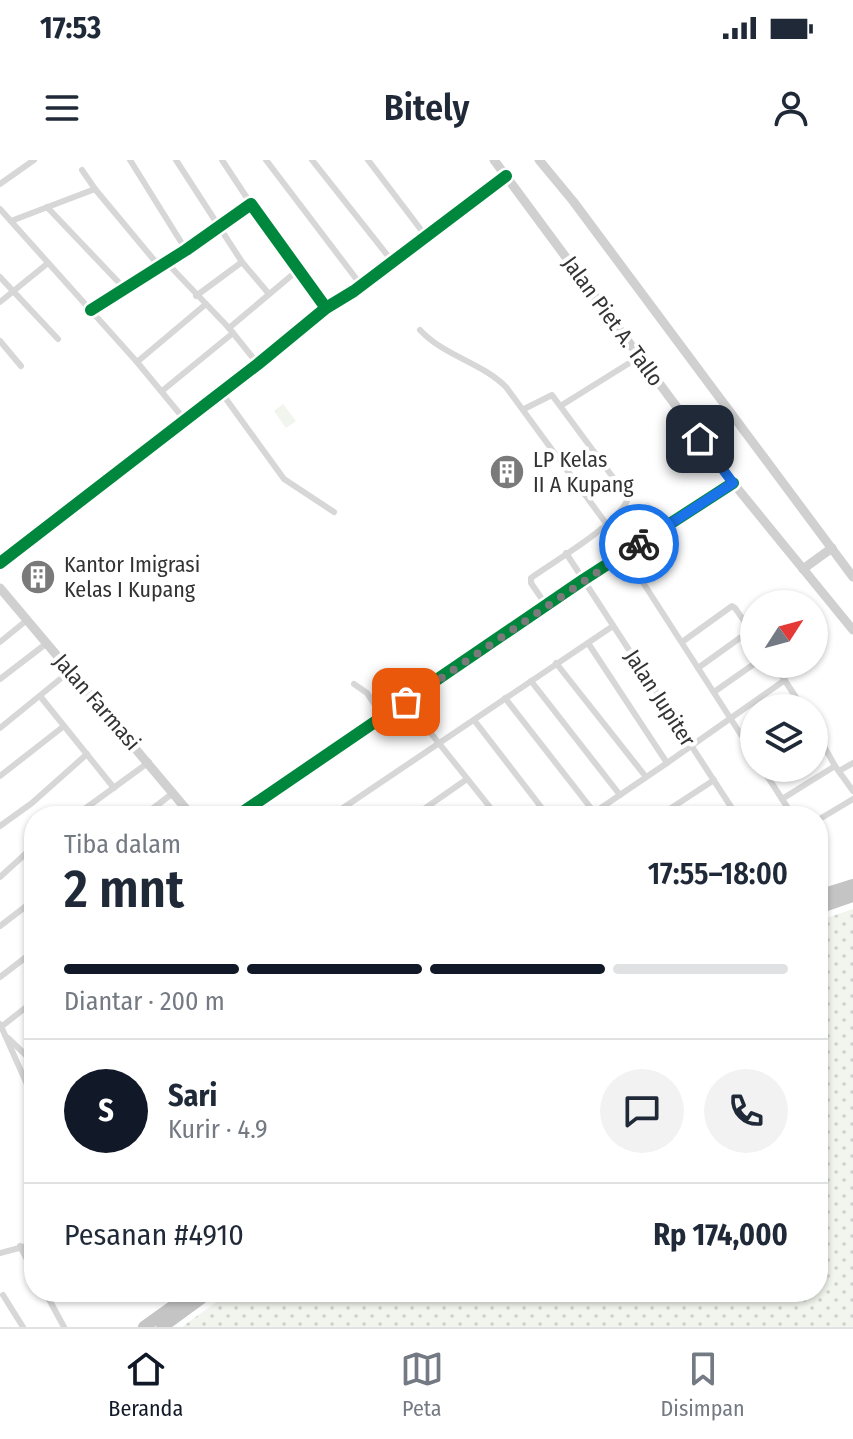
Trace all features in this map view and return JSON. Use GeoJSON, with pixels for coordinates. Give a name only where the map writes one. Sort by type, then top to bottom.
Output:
{"type":"FeatureCollection","features":[{"type":"Feature","properties":{"kind":"highway"},"geometry":{"type":"LineString","coordinates":[[828,893],[853,885]]}},
{"type":"Feature","properties":{"kind":"highway"},"geometry":{"type":"LineString","coordinates":[[828,905],[853,896]]}},
{"type":"Feature","properties":{"kind":"highway"},"geometry":{"type":"LineString","coordinates":[[144,1327],[179,1302]]}},
{"type":"Feature","properties":{"kind":"highway"},"geometry":{"type":"LineString","coordinates":[[162,1327],[196,1302]]}},
{"type":"Feature","properties":{"kind":"main road","name":"Jalan Piet A. Tallo"},"geometry":{"type":"LineString","coordinates":[[494,160],[733,483],[853,630]]}},
{"type":"Feature","properties":{"kind":"main road","name":"Jalan Piet A. Tallo"},"geometry":{"type":"LineString","coordinates":[[539,160],[573,201],[853,577]]}},
{"type":"Feature","properties":{"kind":"main road"},"geometry":{"type":"LineString","coordinates":[[803,569],[832,548]]}},
{"type":"Feature","properties":{"kind":"main road","name":"Jalan Farmasi"},"geometry":{"type":"LineString","coordinates":[[0,588],[184,806]]}},
{"type":"Feature","properties":{"kind":"street"},"geometry":{"type":"LineString","coordinates":[[0,184],[34,160]]}},
{"type":"Feature","properties":{"kind":"street"},"geometry":{"type":"LineString","coordinates":[[130,160],[186,250]]}},
{"type":"Feature","properties":{"kind":"street"},"geometry":{"type":"LineString","coordinates":[[176,160],[242,262],[269,294]]}},
{"type":"Feature","properties":{"kind":"street"},"geometry":{"type":"LineString","coordinates":[[222,160],[326,308]]}},
{"type":"Feature","properties":{"kind":"street"},"geometry":{"type":"LineString","coordinates":[[266,160],[361,285]]}},
{"type":"Feature","properties":{"kind":"street"},"geometry":{"type":"LineString","coordinates":[[312,160],[392,261]]}},
{"type":"Feature","properties":{"kind":"street"},"geometry":{"type":"LineString","coordinates":[[368,160],[425,235]]}},
{"type":"Feature","properties":{"kind":"street"},"geometry":{"type":"LineString","coordinates":[[82,170],[95,189],[163,264],[231,330],[258,364]]}},
{"type":"Feature","properties":{"kind":"street"},"geometry":{"type":"LineString","coordinates":[[0,563],[326,308],[506,176]]}},
{"type":"Feature","properties":{"kind":"street"},"geometry":{"type":"LineString","coordinates":[[0,222],[95,189]]}},
{"type":"Feature","properties":{"kind":"street"},"geometry":{"type":"LineString","coordinates":[[91,310],[186,250],[251,204]]}},
{"type":"Feature","properties":{"kind":"street"},"geometry":{"type":"LineString","coordinates":[[47,207],[125,289]]}},
{"type":"Feature","properties":{"kind":"street"},"geometry":{"type":"LineString","coordinates":[[0,209],[184,419]]}},
{"type":"Feature","properties":{"kind":"street"},"geometry":{"type":"LineString","coordinates":[[196,296],[242,262]]}},
{"type":"Feature","properties":{"kind":"street"},"geometry":{"type":"LineString","coordinates":[[0,302],[48,263]]}},
{"type":"Feature","properties":{"kind":"street"},"geometry":{"type":"LineString","coordinates":[[162,391],[298,270]]}},
{"type":"Feature","properties":{"kind":"street"},"geometry":{"type":"LineString","coordinates":[[0,277],[58,339]]}},
{"type":"Feature","properties":{"kind":"street"},"geometry":{"type":"LineString","coordinates":[[137,362],[206,304]]}},
{"type":"Feature","properties":{"kind":"street"},"geometry":{"type":"LineString","coordinates":[[420,330],[438,346],[501,381],[524,409],[608,523],[740,732]]}},
{"type":"Feature","properties":{"kind":"street"},"geometry":{"type":"LineString","coordinates":[[0,341],[21,366]]}},
{"type":"Feature","properties":{"kind":"street"},"geometry":{"type":"LineString","coordinates":[[562,405],[639,357]]}},
{"type":"Feature","properties":{"kind":"street"},"geometry":{"type":"LineString","coordinates":[[221,392],[284,479],[334,512]]}},
{"type":"Feature","properties":{"kind":"street"},"geometry":{"type":"LineString","coordinates":[[524,409],[550,394],[562,405],[626,495],[626,504],[608,523],[530,579],[546,605]]}},
{"type":"Feature","properties":{"kind":"street"},"geometry":{"type":"LineString","coordinates":[[258,806],[546,605],[733,483]]}},
{"type":"Feature","properties":{"kind":"street","name":"Jalan Jupiter"},"geometry":{"type":"LineString","coordinates":[[566,553],[728,806]]}},
{"type":"Feature","properties":{"kind":"street"},"geometry":{"type":"LineString","coordinates":[[0,607],[9,599]]}},
{"type":"Feature","properties":{"kind":"street"},"geometry":{"type":"LineString","coordinates":[[682,642],[732,606],[740,615]]}},
{"type":"Feature","properties":{"kind":"street"},"geometry":{"type":"LineString","coordinates":[[0,642],[27,620]]}},
{"type":"Feature","properties":{"kind":"street"},"geometry":{"type":"LineString","coordinates":[[346,806],[613,626]]}},
{"type":"Feature","properties":{"kind":"street"},"geometry":{"type":"LineString","coordinates":[[698,668],[740,640]]}},
{"type":"Feature","properties":{"kind":"street"},"geometry":{"type":"LineString","coordinates":[[0,679],[47,643]]}},
{"type":"Feature","properties":{"kind":"street"},"geometry":{"type":"LineString","coordinates":[[588,643],[667,763]]}},
{"type":"Feature","properties":{"kind":"street"},"geometry":{"type":"LineString","coordinates":[[556,663],[646,777]]}},
{"type":"Feature","properties":{"kind":"street"},"geometry":{"type":"LineString","coordinates":[[0,728],[70,671]]}},
{"type":"Feature","properties":{"kind":"street"},"geometry":{"type":"LineString","coordinates":[[714,692],[740,674]]}},
{"type":"Feature","properties":{"kind":"street"},"geometry":{"type":"LineString","coordinates":[[603,806],[785,680],[794,694]]}},
{"type":"Feature","properties":{"kind":"street"},"geometry":{"type":"LineString","coordinates":[[531,681],[620,795]]}},
{"type":"Feature","properties":{"kind":"street"},"geometry":{"type":"LineString","coordinates":[[354,684],[367,693],[383,717]]}},
{"type":"Feature","properties":{"kind":"street"},"geometry":{"type":"LineString","coordinates":[[40,696],[114,788]]}},
{"type":"Feature","properties":{"kind":"street"},"geometry":{"type":"LineString","coordinates":[[505,698],[585,806]]}},
{"type":"Feature","properties":{"kind":"street"},"geometry":{"type":"LineString","coordinates":[[406,702],[489,806]]}},
{"type":"Feature","properties":{"kind":"street"},"geometry":{"type":"LineString","coordinates":[[474,720],[540,806]]}},
{"type":"Feature","properties":{"kind":"street"},"geometry":{"type":"LineString","coordinates":[[0,776],[64,726]]}},
{"type":"Feature","properties":{"kind":"street"},"geometry":{"type":"LineString","coordinates":[[828,752],[853,791]]}},
{"type":"Feature","properties":{"kind":"street"},"geometry":{"type":"LineString","coordinates":[[28,806],[87,754]]}},
{"type":"Feature","properties":{"kind":"street"},"geometry":{"type":"LineString","coordinates":[[89,806],[149,762]]}},
{"type":"Feature","properties":{"kind":"street"},"geometry":{"type":"LineString","coordinates":[[782,799],[837,768],[853,763]]}},
{"type":"Feature","properties":{"kind":"street"},"geometry":{"type":"LineString","coordinates":[[428,806],[467,779]]}},
{"type":"Feature","properties":{"kind":"street"},"geometry":{"type":"LineString","coordinates":[[674,806],[714,780]]}},
{"type":"Feature","properties":{"kind":"street"},"geometry":{"type":"LineString","coordinates":[[771,782],[787,806]]}},
{"type":"Feature","properties":{"kind":"street"},"geometry":{"type":"LineString","coordinates":[[156,806],[173,793]]}},
{"type":"Feature","properties":{"kind":"street"},"geometry":{"type":"LineString","coordinates":[[828,814],[853,799]]}},
{"type":"Feature","properties":{"kind":"street"},"geometry":{"type":"LineString","coordinates":[[0,826],[24,809]]}},
{"type":"Feature","properties":{"kind":"street"},"geometry":{"type":"LineString","coordinates":[[0,877],[24,855]]}},
{"type":"Feature","properties":{"kind":"street"},"geometry":{"type":"LineString","coordinates":[[0,926],[24,908]]}},
{"type":"Feature","properties":{"kind":"street"},"geometry":{"type":"LineString","coordinates":[[0,977],[24,959]]}},
{"type":"Feature","properties":{"kind":"street"},"geometry":{"type":"LineString","coordinates":[[24,1008],[0,1025],[24,1077]]}},
{"type":"Feature","properties":{"kind":"street"},"geometry":{"type":"LineString","coordinates":[[6,1036],[24,1053]]}},
{"type":"Feature","properties":{"kind":"street"},"geometry":{"type":"LineString","coordinates":[[0,1253],[24,1245]]}},
{"type":"Feature","properties":{"kind":"street"},"geometry":{"type":"LineString","coordinates":[[20,1246],[24,1254]]}},
{"type":"Feature","properties":{"kind":"street"},"geometry":{"type":"LineString","coordinates":[[3,1295],[23,1327]]}},
{"type":"Feature","properties":{"kind":"street"},"geometry":{"type":"LineString","coordinates":[[50,1302],[62,1326]]}},
{"type":"Feature","properties":{"kind":"shaded area"},"geometry":{"type":"Polygon","coordinates":[[[283,404],[296,421],[286,428],[274,411],[283,404]]]}},
{"type":"Feature","properties":{"kind":"shaded area"},"geometry":{"type":"Polygon","coordinates":[[[648,502],[657,514],[631,533],[622,520],[648,502]]]}},
{"type":"Feature","properties":{"kind":"shaded area"},"geometry":{"type":"Polygon","coordinates":[[[853,909],[853,1327],[182,1327],[216,1302],[828,1302],[828,918],[853,909]]]}},
{"type":"Feature","properties":{"kind":"cycle path"},"geometry":{"type":"LineString","coordinates":[[0,563],[326,308],[354,291],[506,176]]}},
{"type":"Feature","properties":{"kind":"cycle path"},"geometry":{"type":"LineString","coordinates":[[91,310],[186,250],[251,204],[326,308]]}},
{"type":"Feature","properties":{"kind":"cycle path"},"geometry":{"type":"LineString","coordinates":[[252,806],[583,580],[733,483]]}},
{"type":"Feature","properties":{"kind":"way so far"},"geometry":{"type":"LineString","coordinates":[[406,702],[639,544]]}},
{"type":"Feature","properties":{"kind":"place","name":"LP Kelas II A Kupang"},"geometry":{"type":"Point","coordinates":[507,472]}},
{"type":"Feature","properties":{"kind":"place","name":"Kantor Imigrasi Kelas I Kupang"},"geometry":{"type":"Point","coordinates":[38,577]}},
{"type":"Feature","properties":{"kind":"route"},"geometry":{"type":"LineString","coordinates":[[639,544],[733,483],[700,439]]}}]}
